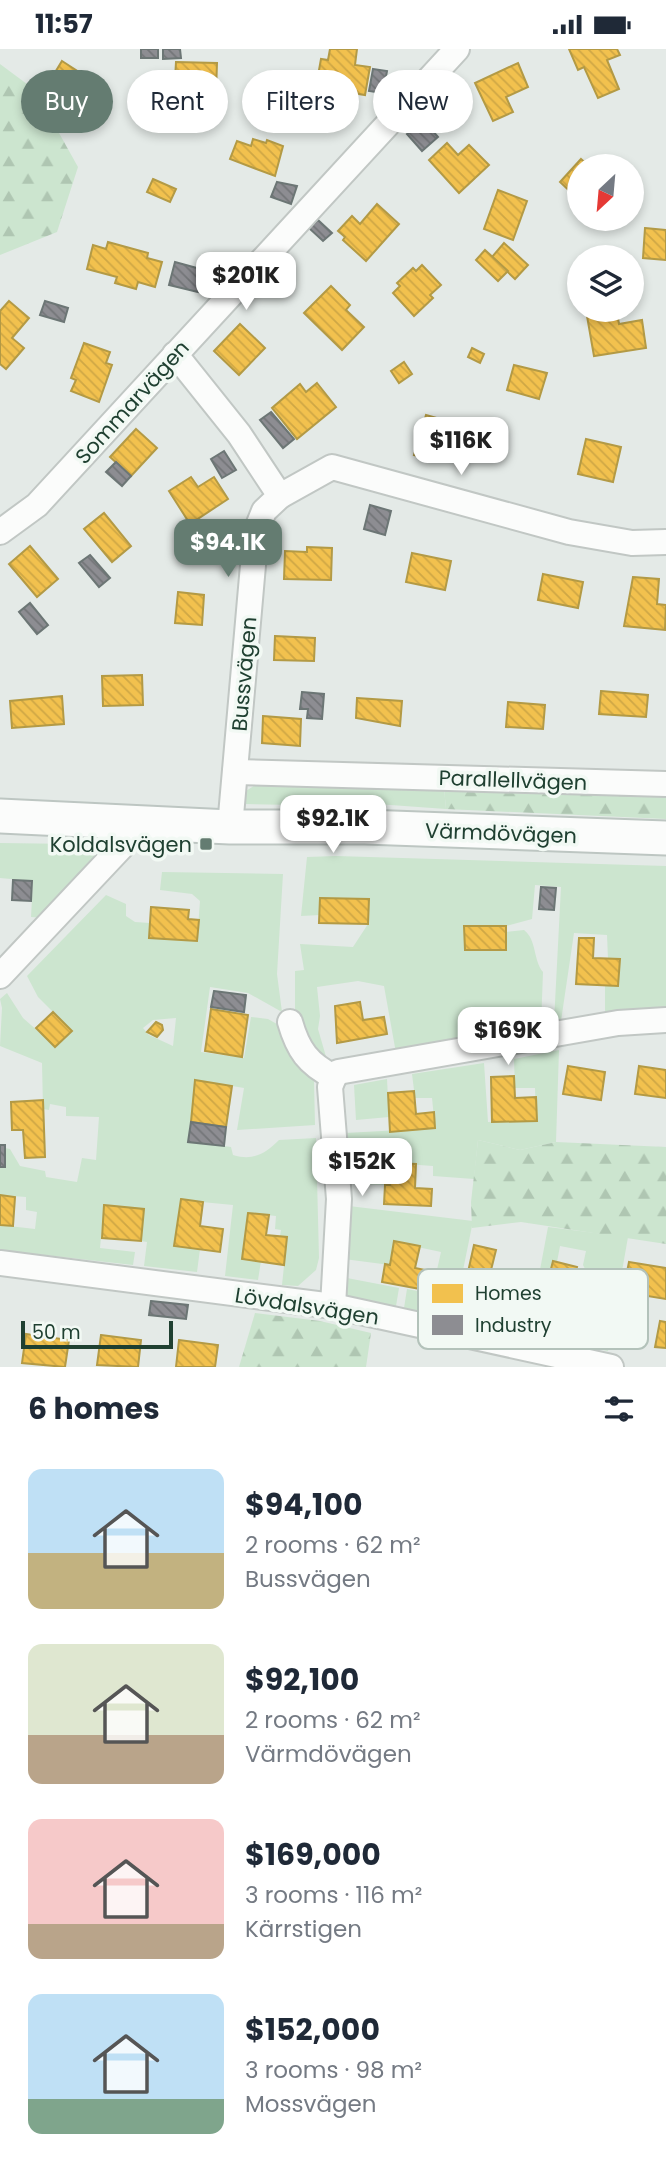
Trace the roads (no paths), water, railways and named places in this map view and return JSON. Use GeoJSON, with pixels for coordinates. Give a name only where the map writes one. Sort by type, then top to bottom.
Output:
{"type":"FeatureCollection","features":[{"type":"Feature","properties":{"kind":"main road","name":"Värmdövägen"},"geometry":{"type":"LineString","coordinates":[[0,816],[230,827],[365,827],[666,838]]}},
{"type":"Feature","properties":{"kind":"street","name":"Sommarvägen"},"geometry":{"type":"LineString","coordinates":[[0,532],[37,505],[457,49]]}},
{"type":"Feature","properties":{"kind":"street"},"geometry":{"type":"LineString","coordinates":[[175,354],[239,434],[280,496],[332,467],[569,532],[632,543],[666,542]]}},
{"type":"Feature","properties":{"kind":"street","name":"Bussvägen"},"geometry":{"type":"LineString","coordinates":[[230,827],[256,531],[264,511],[280,496]]}},
{"type":"Feature","properties":{"kind":"street","name":"Parallellvägen"},"geometry":{"type":"LineString","coordinates":[[235,772],[666,784]]}},
{"type":"Feature","properties":{"kind":"street"},"geometry":{"type":"LineString","coordinates":[[0,976],[144,823]]}},
{"type":"Feature","properties":{"kind":"street"},"geometry":{"type":"LineString","coordinates":[[333,1306],[340,1199],[330,1087],[338,1072],[618,1023],[666,1020]]}},
{"type":"Feature","properties":{"kind":"street"},"geometry":{"type":"LineString","coordinates":[[290,1021],[296,1042],[306,1060],[334,1077]]}},
{"type":"Feature","properties":{"kind":"street","name":"Lövdalsvägen"},"geometry":{"type":"LineString","coordinates":[[0,1263],[333,1306],[418,1325]]}},
{"type":"Feature","properties":{"kind":"street","name":"Lövdalsvägen"},"geometry":{"type":"LineString","coordinates":[[529,1349],[611,1367]]}},
{"type":"Feature","properties":{"kind":"place","name":"Koldalsvägen"},"geometry":{"type":"Point","coordinates":[206,844]}}]}
